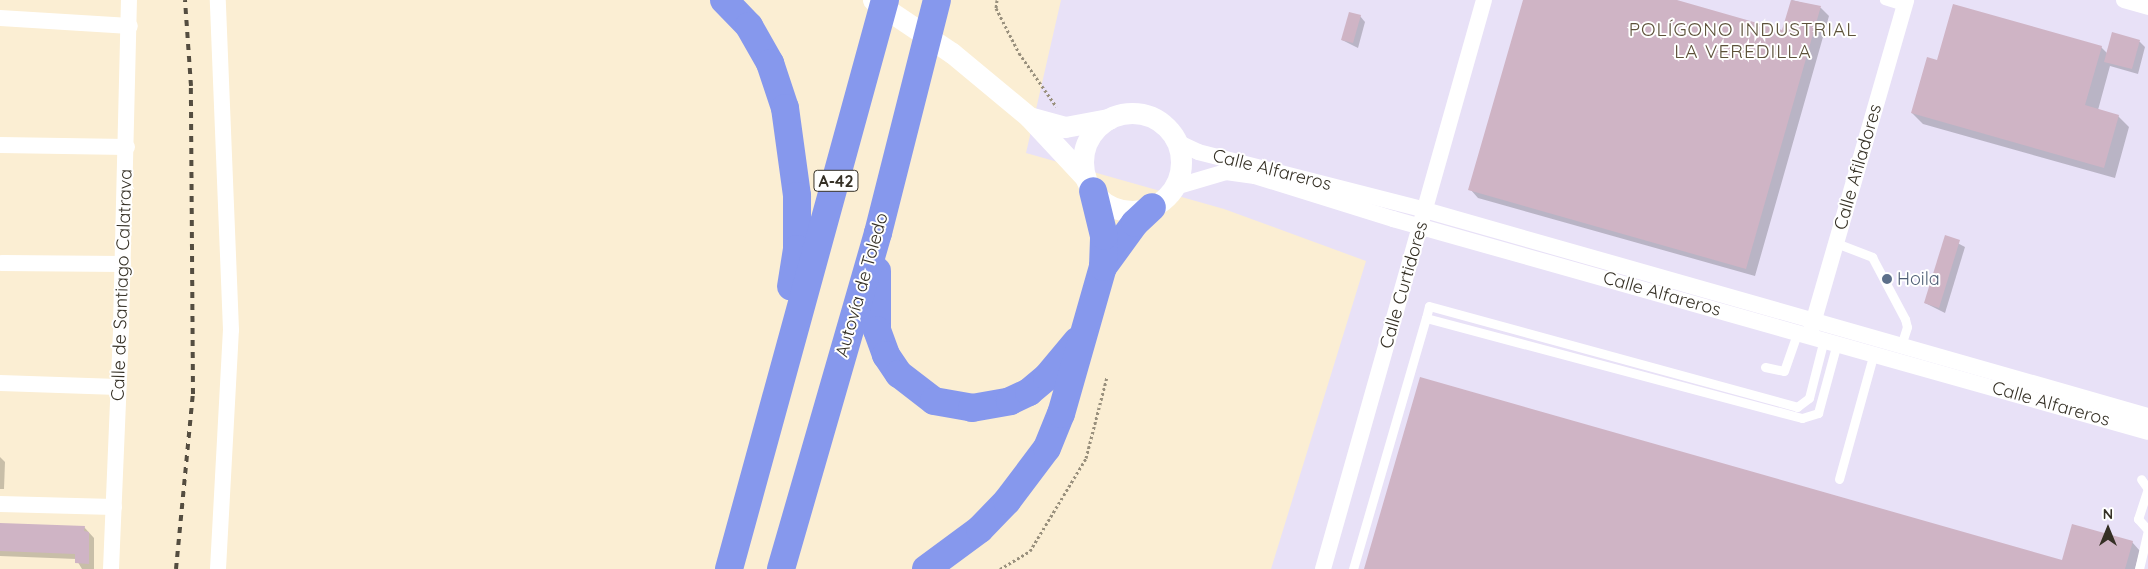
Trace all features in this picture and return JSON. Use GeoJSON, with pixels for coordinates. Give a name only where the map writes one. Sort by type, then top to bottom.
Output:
{"type":"FeatureCollection","features":[{"type":"Feature","properties":{"kind":"highway"},"geometry":{"type":"LineString","coordinates":[[724,0],[749,26],[770,63],[785,108],[797,196],[797,240],[782,343],[787,362]]}},
{"type":"Feature","properties":{"kind":"highway","name":"A-42"},"geometry":{"type":"LineString","coordinates":[[729,569],[885,0]]}},
{"type":"Feature","properties":{"kind":"highway","name":"Autovía de Toledo"},"geometry":{"type":"LineString","coordinates":[[781,569],[878,233],[937,0]]}},
{"type":"Feature","properties":{"kind":"highway"},"geometry":{"type":"LineString","coordinates":[[926,569],[980,529],[1029,476],[1047,448],[1061,414],[1103,268],[1104,236],[1089,184]]}},
{"type":"Feature","properties":{"kind":"highway"},"geometry":{"type":"LineString","coordinates":[[1103,268],[1135,223],[1152,207]]}},
{"type":"Feature","properties":{"kind":"highway"},"geometry":{"type":"LineString","coordinates":[[878,233],[877,330],[886,355],[899,374],[934,400],[972,408],[1000,403],[1029,392],[1064,359],[1085,330]]}},
{"type":"Feature","properties":{"kind":"street","name":"Calle de Santiago Calatrava"},"geometry":{"type":"LineString","coordinates":[[111,569],[127,147],[129,0]]}},
{"type":"Feature","properties":{"kind":"street"},"geometry":{"type":"LineString","coordinates":[[218,0],[231,330],[218,569]]}},
{"type":"Feature","properties":{"kind":"street"},"geometry":{"type":"LineString","coordinates":[[873,0],[918,29],[1029,116],[1105,203],[1120,210],[1137,211],[1152,207],[1175,187],[1181,164],[1177,142],[1168,128],[1141,114],[1124,114],[1109,119],[1065,127],[1048,125],[1029,116]]}},
{"type":"Feature","properties":{"kind":"street","name":"Calle Curtidores"},"geometry":{"type":"LineString","coordinates":[[1323,569],[1484,0]]}},
{"type":"Feature","properties":{"kind":"street"},"geometry":{"type":"LineString","coordinates":[[2124,0],[2148,7]]}},
{"type":"Feature","properties":{"kind":"street","name":"Calle Afiladores"},"geometry":{"type":"LineString","coordinates":[[1817,334],[1836,243],[1905,3]]}},
{"type":"Feature","properties":{"kind":"street"},"geometry":{"type":"LineString","coordinates":[[0,18],[130,26]]}},
{"type":"Feature","properties":{"kind":"street"},"geometry":{"type":"LineString","coordinates":[[1089,184],[1083,160],[1087,144],[1096,130],[1109,119]]}},
{"type":"Feature","properties":{"kind":"street","name":"Calle Alfareros"},"geometry":{"type":"LineString","coordinates":[[1177,142],[1198,152],[1425,210],[1874,353],[2148,432]]}},
{"type":"Feature","properties":{"kind":"street"},"geometry":{"type":"LineString","coordinates":[[0,145],[127,147]]}},
{"type":"Feature","properties":{"kind":"street","name":"Calle Alfareros"},"geometry":{"type":"LineString","coordinates":[[1175,187],[1226,172],[1255,176],[1420,227],[1817,334],[1901,345],[2148,416]]}},
{"type":"Feature","properties":{"kind":"street"},"geometry":{"type":"LineString","coordinates":[[2,263],[123,264]]}},
{"type":"Feature","properties":{"kind":"street"},"geometry":{"type":"LineString","coordinates":[[0,383],[118,387]]}},
{"type":"Feature","properties":{"kind":"street"},"geometry":{"type":"LineString","coordinates":[[0,504],[114,507]]}},
{"type":"Feature","properties":{"kind":"lane"},"geometry":{"type":"LineString","coordinates":[[1884,0],[1905,3]]}},
{"type":"Feature","properties":{"kind":"lane"},"geometry":{"type":"LineString","coordinates":[[1836,243],[1872,257],[1905,319],[1907,327],[1901,345]]}},
{"type":"Feature","properties":{"kind":"lane"},"geometry":{"type":"LineString","coordinates":[[1353,569],[1429,306],[1797,408],[1809,398],[1817,334]]}},
{"type":"Feature","properties":{"kind":"lane"},"geometry":{"type":"LineString","coordinates":[[1426,318],[1802,418],[1818,413],[1817,334]]}},
{"type":"Feature","properties":{"kind":"lane"},"geometry":{"type":"LineString","coordinates":[[1765,367],[1784,371],[1817,334]]}},
{"type":"Feature","properties":{"kind":"lane"},"geometry":{"type":"LineString","coordinates":[[1840,479],[1874,353]]}},
{"type":"Feature","properties":{"kind":"lane"},"geometry":{"type":"LineString","coordinates":[[2140,569],[2148,530],[2138,519],[2148,490],[2141,479]]}},
{"type":"Feature","properties":{"kind":"path"},"geometry":{"type":"LineString","coordinates":[[997,0],[996,8],[1019,53],[1057,109]]}},
{"type":"Feature","properties":{"kind":"path"},"geometry":{"type":"LineString","coordinates":[[1000,569],[1030,551],[1086,458],[1107,377]]}},
{"type":"Feature","properties":{"kind":"shaded area"},"geometry":{"type":"Polygon","coordinates":[[[1061,0],[2148,0],[2148,569],[1271,569],[1366,261],[1224,209],[1026,153],[1061,0]]]}},
{"type":"Feature","properties":{"kind":"building"},"geometry":{"type":"Polygon","coordinates":[[[1523,0],[1677,0],[1782,30],[1791,0],[1821,6],[1746,269],[1468,190],[1523,0]]]}},
{"type":"Feature","properties":{"kind":"building"},"geometry":{"type":"Polygon","coordinates":[[[1953,4],[2102,46],[2085,105],[2119,115],[2104,168],[1911,113],[1927,57],[1937,60],[1953,4]]]}},
{"type":"Feature","properties":{"kind":"building"},"geometry":{"type":"Polygon","coordinates":[[[1349,12],[1361,15],[1353,43],[1341,40],[1349,12]]]}},
{"type":"Feature","properties":{"kind":"building"},"geometry":{"type":"Polygon","coordinates":[[[2112,32],[2140,40],[2132,69],[2104,62],[2112,32]]]}},
{"type":"Feature","properties":{"kind":"building"},"geometry":{"type":"Polygon","coordinates":[[[1945,235],[1960,240],[1939,308],[1924,303],[1945,235]]]}},
{"type":"Feature","properties":{"kind":"building"},"geometry":{"type":"Polygon","coordinates":[[[1420,377],[2062,560],[2072,524],[2133,541],[2125,569],[1364,569],[1420,377]]]}},
{"type":"Feature","properties":{"kind":"building"},"geometry":{"type":"Polygon","coordinates":[[[0,523],[85,526],[84,531],[89,532],[89,564],[75,563],[75,554],[0,551],[0,523]]]}},
{"type":"Feature","properties":{"kind":"railway"},"geometry":{"type":"LineString","coordinates":[[176,569],[193,394],[191,86],[185,0]]}},
{"type":"Feature","properties":{"kind":"place","name":"Hoila"},"geometry":{"type":"Point","coordinates":[1887,279]}},
{"type":"Feature","properties":{"kind":"district","name":"POLÍGONO INDUSTRIAL LA VEREDILLA"},"geometry":{"type":"Point","coordinates":[1743,41]}}]}
